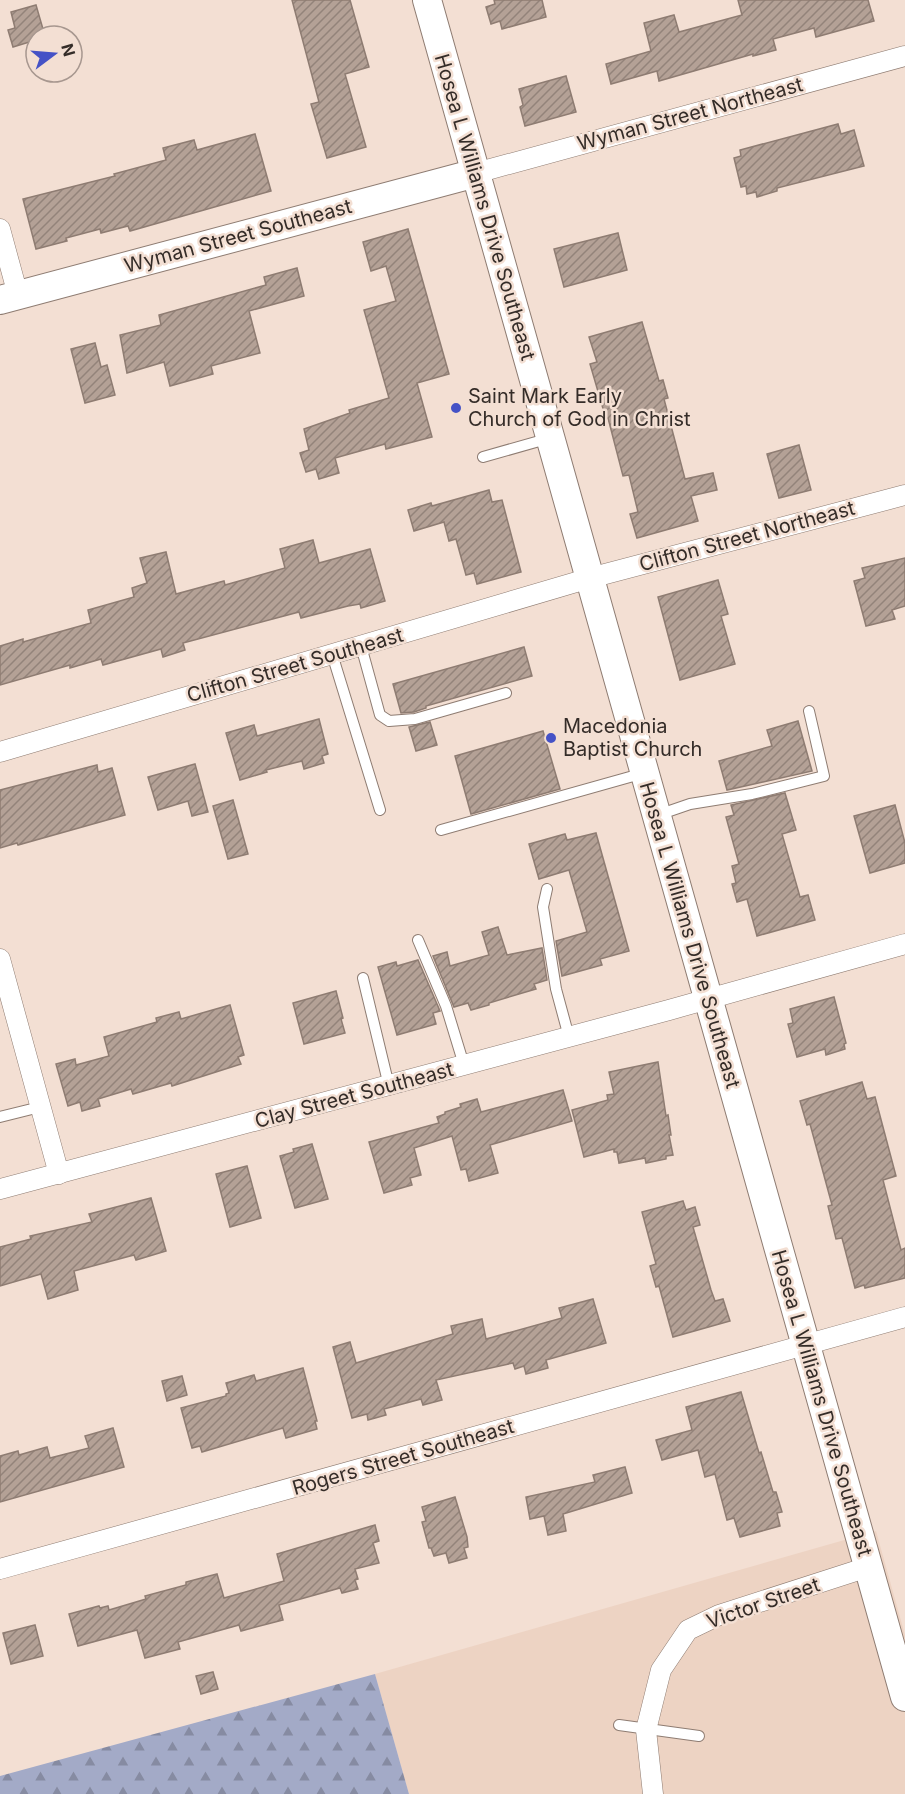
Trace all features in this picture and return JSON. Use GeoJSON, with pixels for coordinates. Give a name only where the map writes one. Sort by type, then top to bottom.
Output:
{"type":"FeatureCollection","features":[{"type":"Feature","properties":{"kind":"street","name":"Hosea L Williams Drive Southeast"},"geometry":{"type":"LineString","coordinates":[[427,0],[905,1697]]}},
{"type":"Feature","properties":{"kind":"street","name":"Wyman Street Northeast"},"geometry":{"type":"LineString","coordinates":[[476,173],[905,56]]}},
{"type":"Feature","properties":{"kind":"street","name":"Wyman Street Southeast"},"geometry":{"type":"LineString","coordinates":[[9,297],[476,173]]}},
{"type":"Feature","properties":{"kind":"street"},"geometry":{"type":"LineString","coordinates":[[0,229],[9,297]]}},
{"type":"Feature","properties":{"kind":"street","name":"Clifton Street Northeast"},"geometry":{"type":"LineString","coordinates":[[590,578],[905,495]]}},
{"type":"Feature","properties":{"kind":"street","name":"Clifton Street Southeast"},"geometry":{"type":"LineString","coordinates":[[0,752],[590,578]]}},
{"type":"Feature","properties":{"kind":"street","name":"Clay Street Southeast"},"geometry":{"type":"LineString","coordinates":[[0,1190],[905,944]]}},
{"type":"Feature","properties":{"kind":"street"},"geometry":{"type":"LineString","coordinates":[[0,959],[6,1002],[59,1174]]}},
{"type":"Feature","properties":{"kind":"street","name":"Rogers Street Southeast"},"geometry":{"type":"LineString","coordinates":[[0,1569],[905,1317]]}},
{"type":"Feature","properties":{"kind":"street","name":"Victor Street"},"geometry":{"type":"LineString","coordinates":[[653,1794],[645,1730],[662,1670],[688,1630],[719,1615],[868,1567]]}},
{"type":"Feature","properties":{"kind":"lane"},"geometry":{"type":"LineString","coordinates":[[483,457],[550,438]]}},
{"type":"Feature","properties":{"kind":"lane"},"geometry":{"type":"LineString","coordinates":[[361,646],[380,715],[389,721],[415,719],[506,693]]}},
{"type":"Feature","properties":{"kind":"lane"},"geometry":{"type":"LineString","coordinates":[[332,654],[380,810]]}},
{"type":"Feature","properties":{"kind":"lane"},"geometry":{"type":"LineString","coordinates":[[657,815],[690,804],[752,794],[824,776],[809,711]]}},
{"type":"Feature","properties":{"kind":"lane"},"geometry":{"type":"LineString","coordinates":[[441,830],[645,773]]}},
{"type":"Feature","properties":{"kind":"lane"},"geometry":{"type":"LineString","coordinates":[[547,889],[543,908],[556,989],[568,1037]]}},
{"type":"Feature","properties":{"kind":"lane"},"geometry":{"type":"LineString","coordinates":[[418,940],[446,1006],[464,1065]]}},
{"type":"Feature","properties":{"kind":"lane"},"geometry":{"type":"LineString","coordinates":[[363,978],[389,1086]]}},
{"type":"Feature","properties":{"kind":"lane"},"geometry":{"type":"LineString","coordinates":[[0,1117],[40,1107]]}},
{"type":"Feature","properties":{"kind":"lane"},"geometry":{"type":"LineString","coordinates":[[619,1725],[699,1736]]}},
{"type":"Feature","properties":{"kind":"shaded area"},"geometry":{"type":"Polygon","coordinates":[[[876,1531],[905,1635],[905,1794],[409,1794],[375,1674],[876,1531]]]}},
{"type":"Feature","properties":{"kind":"green space"},"geometry":{"type":"Polygon","coordinates":[[[375,1674],[409,1794],[0,1794],[0,1776],[375,1674]]]}},
{"type":"Feature","properties":{"kind":"building"},"geometry":{"type":"Polygon","coordinates":[[[292,0],[350,0],[369,67],[345,74],[366,147],[327,158],[311,104],[319,102],[292,0]]]}},
{"type":"Feature","properties":{"kind":"building"},"geometry":{"type":"Polygon","coordinates":[[[494,0],[542,0],[546,17],[502,29],[500,21],[491,24],[486,7],[495,4],[494,0]]]}},
{"type":"Feature","properties":{"kind":"building"},"geometry":{"type":"Polygon","coordinates":[[[738,0],[868,0],[874,21],[816,37],[814,28],[773,39],[776,50],[753,56],[753,54],[659,81],[657,71],[611,84],[606,64],[651,51],[644,23],[674,15],[679,32],[742,15],[738,0]]]}},
{"type":"Feature","properties":{"kind":"building"},"geometry":{"type":"Polygon","coordinates":[[[36,5],[42,24],[24,24],[24,44],[13,47],[8,30],[15,28],[11,12],[36,5]]]}},
{"type":"Feature","properties":{"kind":"building"},"geometry":{"type":"Polygon","coordinates":[[[566,76],[576,112],[525,126],[520,107],[523,105],[519,89],[566,76]]]}},
{"type":"Feature","properties":{"kind":"building"},"geometry":{"type":"Polygon","coordinates":[[[838,124],[841,134],[854,130],[864,166],[777,188],[777,191],[757,197],[756,192],[747,194],[746,186],[741,187],[734,158],[741,156],[740,150],[838,124]]]}},
{"type":"Feature","properties":{"kind":"building"},"geometry":{"type":"Polygon","coordinates":[[[255,134],[271,191],[130,231],[128,226],[101,233],[100,229],[36,249],[23,199],[115,176],[114,174],[166,160],[163,148],[194,140],[197,150],[255,134]]]}},
{"type":"Feature","properties":{"kind":"building"},"geometry":{"type":"Polygon","coordinates":[[[408,229],[449,374],[417,383],[432,437],[386,449],[385,444],[335,458],[339,473],[319,479],[316,469],[306,472],[300,453],[309,450],[304,429],[350,413],[349,410],[389,398],[364,310],[396,301],[386,266],[371,271],[363,242],[408,229]]]}},
{"type":"Feature","properties":{"kind":"building"},"geometry":{"type":"Polygon","coordinates":[[[618,233],[627,270],[564,287],[554,249],[618,233]]]}},
{"type":"Feature","properties":{"kind":"building"},"geometry":{"type":"Polygon","coordinates":[[[297,268],[304,296],[249,311],[260,353],[211,366],[213,374],[170,386],[164,362],[127,373],[120,335],[161,325],[159,315],[266,285],[264,277],[297,268]]]}},
{"type":"Feature","properties":{"kind":"building"},"geometry":{"type":"Polygon","coordinates":[[[642,322],[659,381],[663,380],[668,398],[664,399],[685,479],[713,473],[717,490],[691,496],[698,521],[637,538],[630,514],[638,512],[629,475],[623,476],[608,418],[606,419],[590,364],[597,362],[589,337],[642,322]]]}},
{"type":"Feature","properties":{"kind":"building"},"geometry":{"type":"Polygon","coordinates":[[[95,343],[101,367],[107,365],[115,395],[85,403],[71,349],[95,343]]]}},
{"type":"Feature","properties":{"kind":"building"},"geometry":{"type":"Polygon","coordinates":[[[799,445],[811,490],[779,498],[767,454],[799,445]]]}},
{"type":"Feature","properties":{"kind":"building"},"geometry":{"type":"Polygon","coordinates":[[[489,490],[492,502],[502,500],[521,572],[477,584],[474,573],[466,575],[456,539],[449,541],[444,522],[414,531],[408,510],[431,503],[432,506],[489,490]]]}},
{"type":"Feature","properties":{"kind":"building"},"geometry":{"type":"Polygon","coordinates":[[[313,540],[319,563],[370,549],[385,601],[361,608],[360,604],[348,606],[301,618],[299,612],[183,643],[185,650],[163,657],[161,649],[103,665],[101,659],[70,668],[70,665],[0,685],[0,646],[91,623],[88,610],[134,597],[132,588],[147,583],[140,558],[166,552],[176,594],[224,581],[225,585],[285,568],[280,549],[313,540]]]}},
{"type":"Feature","properties":{"kind":"building"},"geometry":{"type":"Polygon","coordinates":[[[905,558],[905,606],[892,610],[895,619],[866,626],[854,581],[865,578],[862,568],[905,558]]]}},
{"type":"Feature","properties":{"kind":"building"},"geometry":{"type":"Polygon","coordinates":[[[718,580],[728,614],[721,616],[735,664],[680,680],[658,597],[718,580]]]}},
{"type":"Feature","properties":{"kind":"building"},"geometry":{"type":"Polygon","coordinates":[[[524,647],[532,676],[426,706],[414,712],[401,713],[393,684],[524,647]]]}},
{"type":"Feature","properties":{"kind":"building"},"geometry":{"type":"Polygon","coordinates":[[[319,719],[328,754],[322,756],[324,763],[304,769],[302,761],[266,770],[267,772],[240,780],[226,733],[254,725],[257,736],[319,719]]]}},
{"type":"Feature","properties":{"kind":"building"},"geometry":{"type":"Polygon","coordinates":[[[798,721],[812,771],[727,790],[719,761],[772,746],[767,730],[798,721]]]}},
{"type":"Feature","properties":{"kind":"building"},"geometry":{"type":"Polygon","coordinates":[[[430,722],[437,745],[416,751],[409,727],[430,722]]]}},
{"type":"Feature","properties":{"kind":"building"},"geometry":{"type":"Polygon","coordinates":[[[543,731],[560,789],[471,814],[455,756],[543,731]]]}},
{"type":"Feature","properties":{"kind":"building"},"geometry":{"type":"Polygon","coordinates":[[[195,764],[208,812],[192,816],[188,801],[158,810],[148,777],[195,764]]]}},
{"type":"Feature","properties":{"kind":"building"},"geometry":{"type":"Polygon","coordinates":[[[97,765],[98,772],[112,768],[125,815],[0,848],[0,790],[97,765]]]}},
{"type":"Feature","properties":{"kind":"building"},"geometry":{"type":"Polygon","coordinates":[[[785,793],[796,830],[782,834],[800,897],[808,895],[815,920],[757,936],[747,899],[737,902],[732,884],[736,883],[732,866],[739,864],[726,817],[734,815],[731,805],[785,793]]]}},
{"type":"Feature","properties":{"kind":"building"},"geometry":{"type":"Polygon","coordinates":[[[233,800],[248,854],[228,859],[213,806],[233,800]]]}},
{"type":"Feature","properties":{"kind":"building"},"geometry":{"type":"Polygon","coordinates":[[[895,805],[905,843],[905,863],[870,873],[854,816],[895,805]]]}},
{"type":"Feature","properties":{"kind":"building"},"geometry":{"type":"Polygon","coordinates":[[[596,833],[629,951],[600,959],[602,965],[562,976],[556,941],[587,932],[569,870],[539,879],[529,844],[565,834],[567,840],[596,833]]]}},
{"type":"Feature","properties":{"kind":"building"},"geometry":{"type":"Polygon","coordinates":[[[498,927],[507,955],[542,948],[547,980],[534,984],[536,989],[489,1003],[489,1005],[471,1010],[468,1003],[454,1007],[433,956],[447,952],[450,966],[489,955],[482,932],[498,927]]]}},
{"type":"Feature","properties":{"kind":"building"},"geometry":{"type":"Polygon","coordinates":[[[418,960],[440,1011],[433,1013],[436,1024],[397,1035],[378,967],[396,962],[397,966],[418,960]]]}},
{"type":"Feature","properties":{"kind":"building"},"geometry":{"type":"Polygon","coordinates":[[[336,991],[345,1033],[304,1044],[293,1003],[336,991]]]}},
{"type":"Feature","properties":{"kind":"building"},"geometry":{"type":"Polygon","coordinates":[[[834,997],[846,1043],[844,1044],[845,1049],[826,1055],[825,1049],[797,1057],[788,1024],[793,1023],[790,1009],[834,997]]]}},
{"type":"Feature","properties":{"kind":"building"},"geometry":{"type":"Polygon","coordinates":[[[230,1005],[244,1055],[238,1057],[241,1064],[172,1086],[171,1083],[133,1094],[131,1089],[98,1099],[100,1106],[82,1111],[80,1102],[68,1106],[56,1064],[75,1059],[76,1065],[109,1056],[104,1037],[157,1022],[156,1018],[179,1012],[181,1019],[230,1005]]]}},
{"type":"Feature","properties":{"kind":"building"},"geometry":{"type":"Polygon","coordinates":[[[658,1062],[673,1155],[666,1156],[666,1159],[646,1163],[645,1158],[619,1163],[617,1152],[614,1152],[614,1149],[584,1157],[572,1110],[608,1100],[607,1095],[614,1094],[609,1072],[658,1062]]]}},
{"type":"Feature","properties":{"kind":"building"},"geometry":{"type":"Polygon","coordinates":[[[862,1082],[867,1099],[875,1097],[896,1176],[883,1180],[901,1250],[905,1248],[905,1278],[865,1288],[864,1285],[855,1288],[842,1238],[836,1239],[828,1206],[832,1205],[810,1124],[807,1125],[800,1101],[862,1082]]]}},
{"type":"Feature","properties":{"kind":"building"},"geometry":{"type":"Polygon","coordinates":[[[563,1090],[572,1121],[490,1145],[498,1173],[469,1181],[466,1169],[461,1170],[452,1136],[414,1148],[421,1175],[410,1178],[412,1185],[384,1193],[369,1142],[439,1123],[437,1117],[461,1107],[460,1104],[477,1099],[481,1112],[563,1090]]]}},
{"type":"Feature","properties":{"kind":"building"},"geometry":{"type":"Polygon","coordinates":[[[312,1144],[328,1199],[295,1208],[280,1156],[294,1152],[293,1149],[312,1144]]]}},
{"type":"Feature","properties":{"kind":"building"},"geometry":{"type":"Polygon","coordinates":[[[247,1166],[261,1218],[230,1227],[216,1174],[247,1166]]]}},
{"type":"Feature","properties":{"kind":"building"},"geometry":{"type":"Polygon","coordinates":[[[151,1198],[166,1251],[136,1260],[134,1255],[74,1271],[78,1290],[48,1299],[41,1274],[0,1286],[0,1247],[31,1239],[30,1236],[92,1222],[89,1214],[151,1198]]]}},
{"type":"Feature","properties":{"kind":"building"},"geometry":{"type":"Polygon","coordinates":[[[683,1201],[686,1210],[695,1207],[700,1225],[693,1227],[711,1290],[715,1301],[723,1299],[730,1321],[673,1337],[659,1286],[656,1287],[650,1266],[656,1264],[642,1212],[683,1201]]]}},
{"type":"Feature","properties":{"kind":"building"},"geometry":{"type":"Polygon","coordinates":[[[593,1299],[606,1343],[546,1360],[548,1368],[526,1374],[524,1366],[515,1369],[513,1363],[436,1380],[442,1400],[423,1405],[421,1399],[384,1409],[386,1415],[368,1420],[367,1414],[352,1418],[333,1347],[350,1342],[356,1363],[453,1334],[451,1326],[482,1319],[486,1339],[562,1318],[559,1308],[593,1299]]]}},
{"type":"Feature","properties":{"kind":"building"},"geometry":{"type":"Polygon","coordinates":[[[303,1368],[317,1429],[286,1438],[283,1428],[202,1452],[200,1446],[192,1448],[181,1408],[226,1396],[229,1393],[226,1383],[254,1375],[256,1381],[303,1368]]]}},
{"type":"Feature","properties":{"kind":"building"},"geometry":{"type":"Polygon","coordinates":[[[182,1376],[187,1395],[167,1401],[162,1381],[182,1376]]]}},
{"type":"Feature","properties":{"kind":"building"},"geometry":{"type":"Polygon","coordinates":[[[741,1392],[759,1453],[761,1452],[773,1492],[776,1492],[782,1512],[777,1513],[780,1526],[740,1537],[734,1518],[727,1520],[715,1474],[705,1477],[698,1450],[662,1460],[656,1440],[692,1430],[686,1407],[741,1392]]]}},
{"type":"Feature","properties":{"kind":"building"},"geometry":{"type":"Polygon","coordinates":[[[113,1428],[124,1467],[0,1502],[0,1456],[18,1451],[19,1455],[47,1447],[50,1458],[89,1448],[85,1436],[113,1428]]]}},
{"type":"Feature","properties":{"kind":"building"},"geometry":{"type":"Polygon","coordinates":[[[625,1467],[632,1493],[563,1514],[566,1531],[548,1535],[544,1516],[530,1519],[526,1497],[595,1482],[593,1475],[625,1467]]]}},
{"type":"Feature","properties":{"kind":"building"},"geometry":{"type":"Polygon","coordinates":[[[455,1497],[467,1537],[468,1547],[464,1548],[467,1558],[449,1563],[446,1553],[434,1556],[429,1548],[422,1522],[426,1521],[422,1507],[455,1497]]]}},
{"type":"Feature","properties":{"kind":"building"},"geometry":{"type":"Polygon","coordinates":[[[375,1525],[379,1541],[373,1543],[379,1563],[355,1569],[358,1589],[342,1593],[340,1588],[279,1605],[283,1620],[241,1631],[239,1625],[178,1642],[180,1649],[145,1658],[137,1630],[78,1646],[69,1614],[99,1606],[100,1608],[108,1606],[109,1610],[146,1599],[145,1596],[186,1585],[186,1582],[217,1574],[224,1598],[284,1581],[277,1554],[375,1525]]]}},
{"type":"Feature","properties":{"kind":"building"},"geometry":{"type":"Polygon","coordinates":[[[35,1625],[43,1656],[11,1664],[3,1633],[35,1625]]]}},
{"type":"Feature","properties":{"kind":"building"},"geometry":{"type":"Polygon","coordinates":[[[213,1672],[218,1689],[201,1694],[196,1676],[213,1672]]]}},
{"type":"Feature","properties":{"kind":"place","name":"Saint Mark Early Church of God in Christ"},"geometry":{"type":"Point","coordinates":[456,408]}},
{"type":"Feature","properties":{"kind":"place","name":"Macedonia Baptist Church"},"geometry":{"type":"Point","coordinates":[551,738]}}]}
